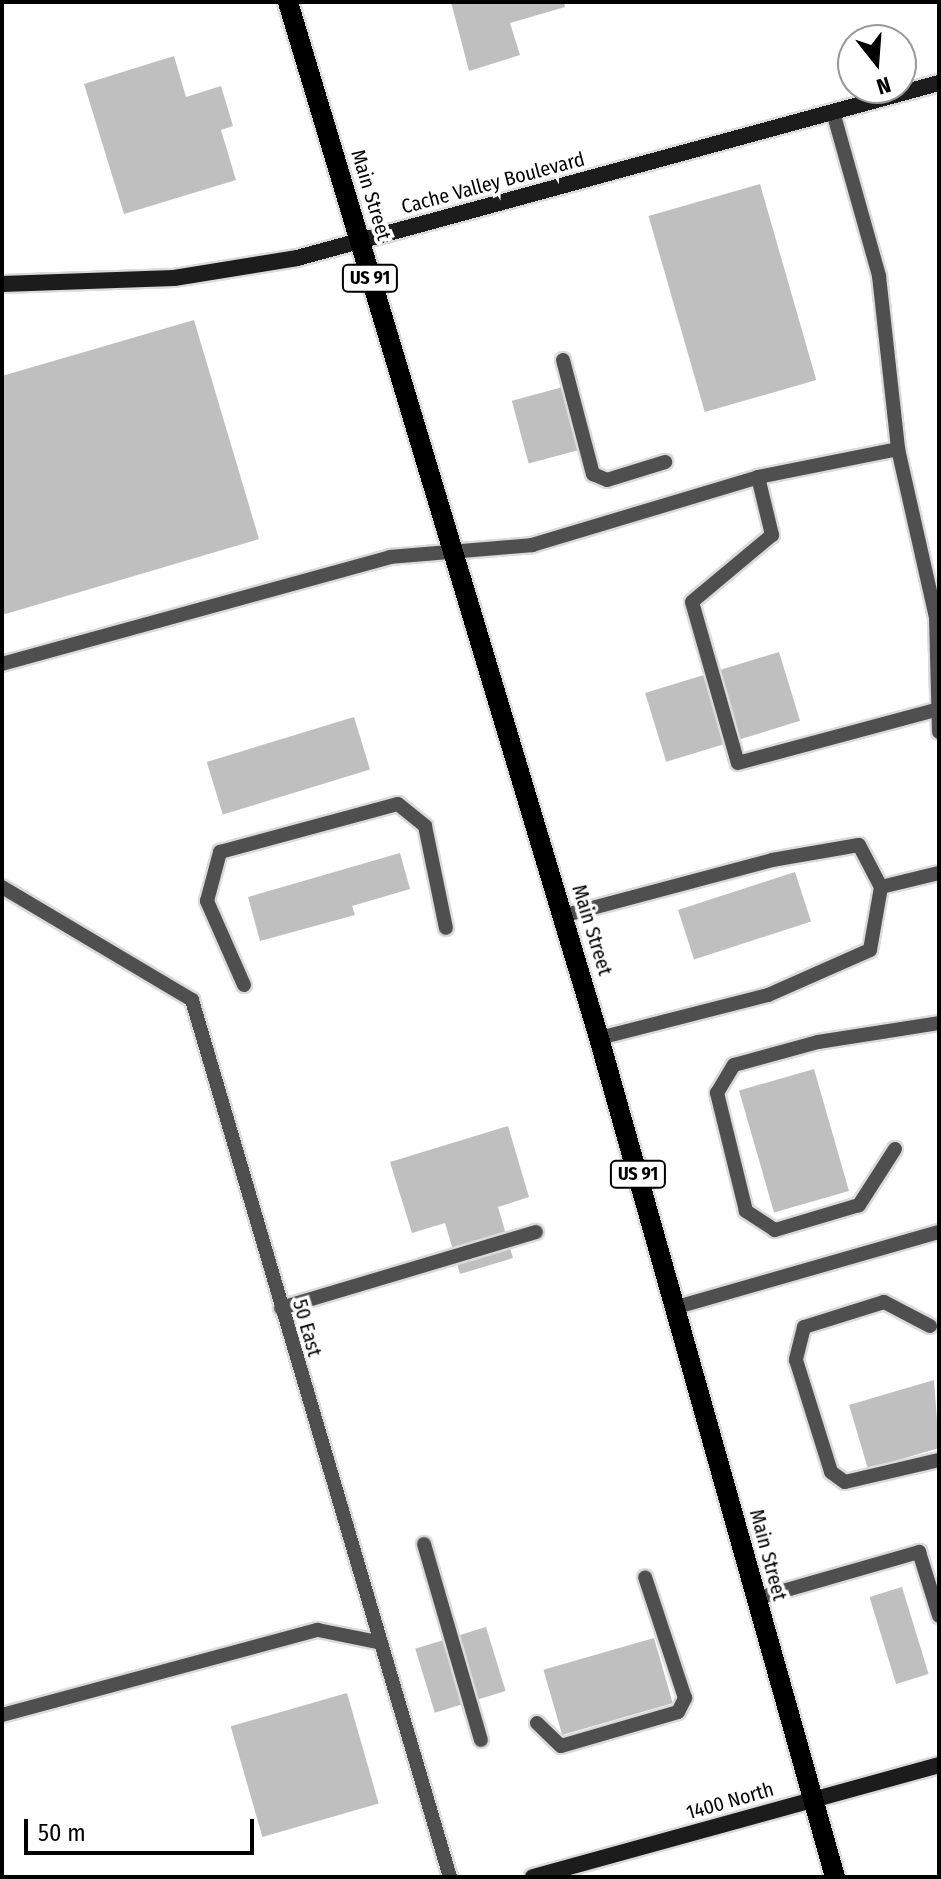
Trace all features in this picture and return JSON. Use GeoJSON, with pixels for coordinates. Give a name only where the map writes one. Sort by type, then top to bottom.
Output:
{"type":"FeatureCollection","features":[{"type":"Feature","properties":{"kind":"main road","name":"Main Street"},"geometry":{"type":"LineString","coordinates":[[288,2],[456,552],[599,1038],[835,1877]]}},
{"type":"Feature","properties":{"kind":"street","name":"Cache Valley Boulevard"},"geometry":{"type":"LineString","coordinates":[[2,284],[174,278],[360,240],[939,83]]}},
{"type":"Feature","properties":{"kind":"street","name":"1400 North"},"geometry":{"type":"LineString","coordinates":[[533,1877],[939,1765]]}},
{"type":"Feature","properties":{"kind":"lane"},"geometry":{"type":"LineString","coordinates":[[833,112],[879,276],[898,449],[936,617],[936,710],[939,732]]}},
{"type":"Feature","properties":{"kind":"lane"},"geometry":{"type":"LineString","coordinates":[[563,360],[593,474],[607,480],[665,462]]}},
{"type":"Feature","properties":{"kind":"lane"},"geometry":{"type":"LineString","coordinates":[[2,664],[390,557],[532,545],[758,477],[898,449]]}},
{"type":"Feature","properties":{"kind":"lane"},"geometry":{"type":"LineString","coordinates":[[758,477],[772,535],[692,602],[738,763],[936,710]]}},
{"type":"Feature","properties":{"kind":"lane"},"geometry":{"type":"LineString","coordinates":[[244,985],[207,901],[220,852],[398,804],[425,826],[446,928]]}},
{"type":"Feature","properties":{"kind":"lane"},"geometry":{"type":"LineString","coordinates":[[562,916],[772,860],[859,845],[881,887],[870,950],[768,995],[599,1038]]}},
{"type":"Feature","properties":{"kind":"lane"},"geometry":{"type":"LineString","coordinates":[[881,887],[939,873]]}},
{"type":"Feature","properties":{"kind":"lane","name":"50 East"},"geometry":{"type":"LineString","coordinates":[[2,887],[192,1000],[377,1642],[450,1877]]}},
{"type":"Feature","properties":{"kind":"lane"},"geometry":{"type":"LineString","coordinates":[[895,1149],[859,1205],[775,1230],[746,1211],[717,1093],[734,1065],[818,1042],[939,1023]]}},
{"type":"Feature","properties":{"kind":"lane"},"geometry":{"type":"LineString","coordinates":[[281,1308],[536,1232]]}},
{"type":"Feature","properties":{"kind":"lane"},"geometry":{"type":"LineString","coordinates":[[677,1307],[939,1232]]}},
{"type":"Feature","properties":{"kind":"lane"},"geometry":{"type":"LineString","coordinates":[[930,1326],[884,1302],[804,1327],[796,1360],[831,1472],[845,1482],[939,1460]]}},
{"type":"Feature","properties":{"kind":"lane"},"geometry":{"type":"LineString","coordinates":[[424,1544],[481,1740]]}},
{"type":"Feature","properties":{"kind":"lane"},"geometry":{"type":"LineString","coordinates":[[755,1599],[919,1552],[939,1616]]}},
{"type":"Feature","properties":{"kind":"lane"},"geometry":{"type":"LineString","coordinates":[[537,1723],[561,1746],[678,1712],[685,1698],[645,1577]]}},
{"type":"Feature","properties":{"kind":"lane"},"geometry":{"type":"LineString","coordinates":[[2,1715],[318,1630],[377,1642]]}},
{"type":"Feature","properties":{"kind":"building"},"geometry":{"type":"Polygon","coordinates":[[[451,2],[564,2],[565,7],[510,23],[520,55],[469,71],[451,2]]]}},
{"type":"Feature","properties":{"kind":"building"},"geometry":{"type":"Polygon","coordinates":[[[174,56],[186,97],[221,86],[233,126],[221,130],[236,180],[124,214],[84,84],[174,56]]]}},
{"type":"Feature","properties":{"kind":"building"},"geometry":{"type":"Polygon","coordinates":[[[760,184],[816,380],[705,412],[648,216],[760,184]]]}},
{"type":"Feature","properties":{"kind":"building"},"geometry":{"type":"Polygon","coordinates":[[[194,320],[259,539],[2,615],[2,376],[194,320]]]}},
{"type":"Feature","properties":{"kind":"building"},"geometry":{"type":"Polygon","coordinates":[[[563,387],[580,450],[529,464],[512,401],[563,387]]]}},
{"type":"Feature","properties":{"kind":"building"},"geometry":{"type":"Polygon","coordinates":[[[779,652],[800,721],[666,762],[645,693],[779,652]]]}},
{"type":"Feature","properties":{"kind":"building"},"geometry":{"type":"Polygon","coordinates":[[[354,717],[370,770],[223,815],[207,762],[354,717]]]}},
{"type":"Feature","properties":{"kind":"building"},"geometry":{"type":"Polygon","coordinates":[[[400,853],[410,889],[352,906],[355,915],[260,941],[248,897],[400,853]]]}},
{"type":"Feature","properties":{"kind":"building"},"geometry":{"type":"Polygon","coordinates":[[[795,872],[811,921],[694,959],[678,910],[795,872]]]}},
{"type":"Feature","properties":{"kind":"building"},"geometry":{"type":"Polygon","coordinates":[[[814,1069],[849,1191],[774,1213],[739,1090],[814,1069]]]}},
{"type":"Feature","properties":{"kind":"building"},"geometry":{"type":"Polygon","coordinates":[[[508,1126],[529,1197],[498,1207],[513,1258],[460,1274],[445,1223],[412,1233],[390,1162],[508,1126]]]}},
{"type":"Feature","properties":{"kind":"building"},"geometry":{"type":"Polygon","coordinates":[[[934,1380],[939,1448],[868,1469],[849,1405],[934,1380]]]}},
{"type":"Feature","properties":{"kind":"building"},"geometry":{"type":"Polygon","coordinates":[[[902,1587],[929,1674],[896,1684],[869,1597],[902,1587]]]}},
{"type":"Feature","properties":{"kind":"building"},"geometry":{"type":"Polygon","coordinates":[[[486,1627],[506,1691],[435,1713],[415,1649],[486,1627]]]}},
{"type":"Feature","properties":{"kind":"building"},"geometry":{"type":"Polygon","coordinates":[[[654,1638],[673,1703],[562,1735],[543,1670],[654,1638]]]}},
{"type":"Feature","properties":{"kind":"building"},"geometry":{"type":"Polygon","coordinates":[[[347,1693],[379,1804],[262,1837],[231,1726],[347,1693]]]}}]}
